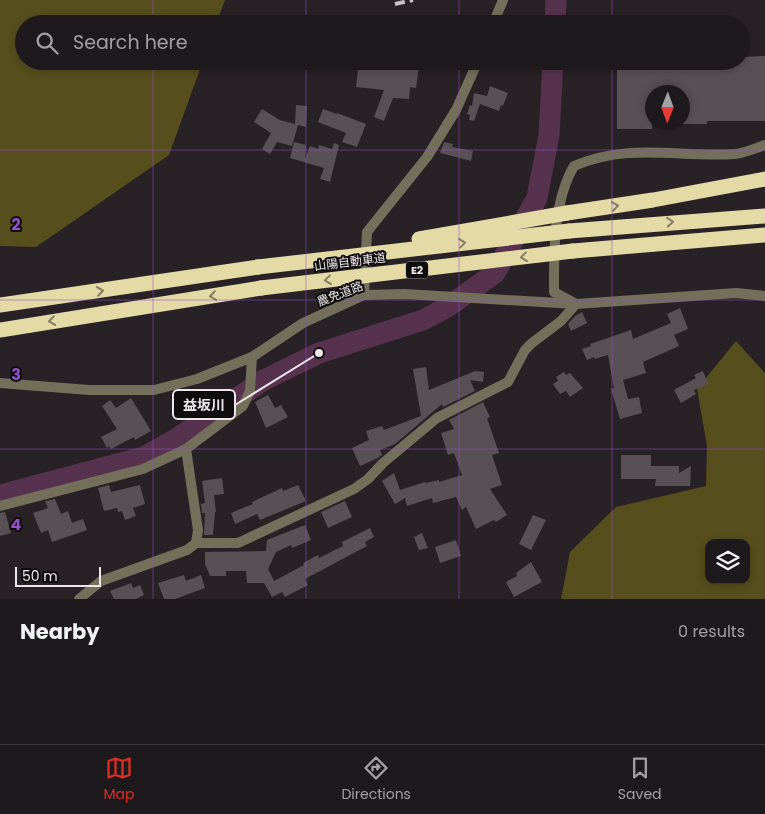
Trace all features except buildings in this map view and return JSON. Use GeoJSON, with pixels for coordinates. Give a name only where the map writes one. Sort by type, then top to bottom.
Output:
{"type":"FeatureCollection","features":[{"type":"Feature","properties":{"kind":"highway"},"geometry":{"type":"LineString","coordinates":[[258,267],[567,213],[653,200],[765,179]]}},
{"type":"Feature","properties":{"kind":"highway","name":"山陽自動車道"},"geometry":{"type":"LineString","coordinates":[[0,306],[258,267],[569,230],[765,216]]}},
{"type":"Feature","properties":{"kind":"highway","name":"山陽自動車道"},"geometry":{"type":"LineString","coordinates":[[0,330],[261,288],[573,251],[765,235]]}},
{"type":"Feature","properties":{"kind":"street"},"geometry":{"type":"LineString","coordinates":[[497,15],[503,0]]}},
{"type":"Feature","properties":{"kind":"street"},"geometry":{"type":"LineString","coordinates":[[364,295],[367,232],[427,157],[456,110],[474,70]]}},
{"type":"Feature","properties":{"kind":"street"},"geometry":{"type":"LineString","coordinates":[[196,542],[238,543],[362,485],[383,463],[437,418],[508,382],[525,350],[561,321],[576,304],[554,292],[556,236],[560,199],[574,166],[594,158],[629,152],[737,154],[765,145]]}},
{"type":"Feature","properties":{"kind":"street","name":"農免道路"},"geometry":{"type":"LineString","coordinates":[[0,383],[89,390],[154,390],[196,379],[252,357],[302,323],[364,295],[405,294],[576,304],[736,293],[765,296]]}},
{"type":"Feature","properties":{"kind":"street"},"geometry":{"type":"LineString","coordinates":[[0,506],[143,469],[186,449],[243,406],[250,391],[252,357]]}},
{"type":"Feature","properties":{"kind":"street"},"geometry":{"type":"LineString","coordinates":[[79,599],[101,581],[187,550],[196,542],[198,530],[186,449]]}},
{"type":"Feature","properties":{"kind":"shaded area"},"geometry":{"type":"Polygon","coordinates":[[[0,0],[225,0],[219,15],[15,15],[15,70],[200,70],[169,155],[36,247],[0,246],[0,0]]]}},
{"type":"Feature","properties":{"kind":"shaded area"},"geometry":{"type":"Polygon","coordinates":[[[736,341],[765,373],[765,599],[561,599],[570,552],[616,507],[706,486],[707,446],[697,389],[736,341]]]}},
{"type":"Feature","properties":{"kind":"waterway"},"geometry":{"type":"LineString","coordinates":[[555,15],[556,0]]}},
{"type":"Feature","properties":{"kind":"waterway"},"geometry":{"type":"LineString","coordinates":[[0,495],[144,457],[176,439],[264,380],[319,353],[423,320],[449,306],[495,273],[537,198],[549,135],[553,70]]}},
{"type":"Feature","properties":{"kind":"railway"},"geometry":{"type":"LineString","coordinates":[[395,4],[413,0]]}},
{"type":"Feature","properties":{"kind":"place","name":"益坂川"},"geometry":{"type":"Point","coordinates":[319,353]}}]}
